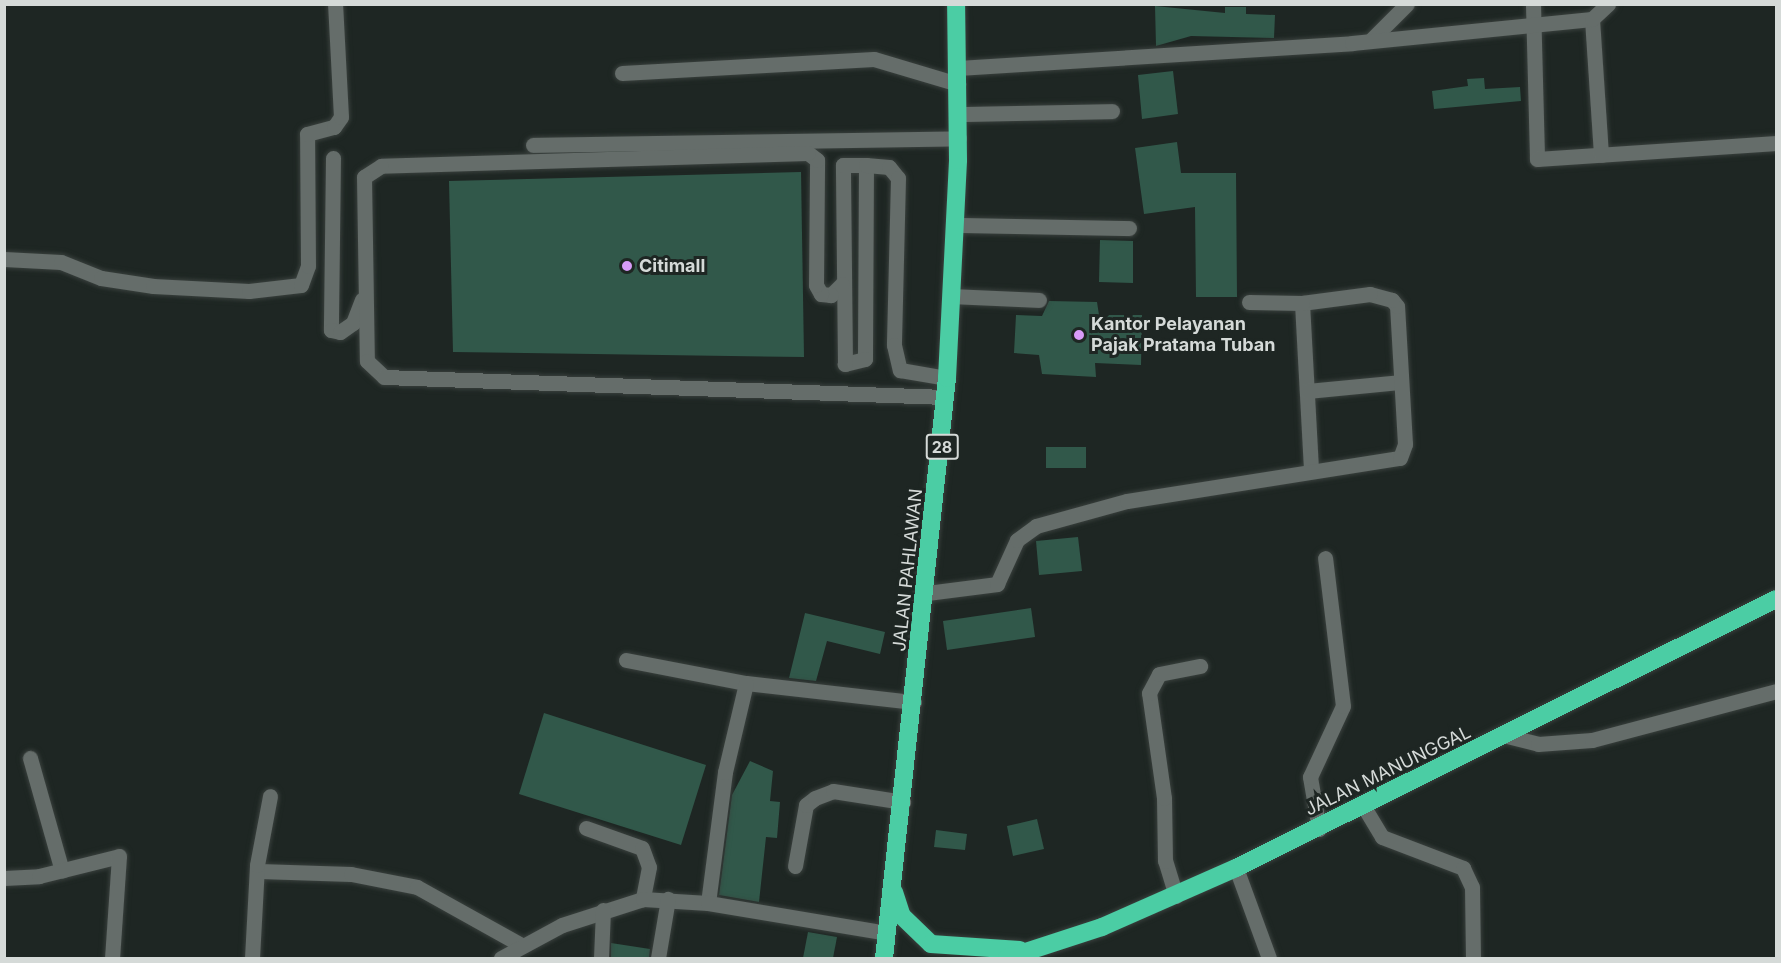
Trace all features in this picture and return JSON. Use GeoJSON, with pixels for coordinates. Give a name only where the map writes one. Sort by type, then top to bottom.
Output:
{"type":"FeatureCollection","features":[{"type":"Feature","properties":{"kind":"highway","name":"JALAN PAHLAWAN"},"geometry":{"type":"LineString","coordinates":[[884,958],[927,593],[946,397],[959,114],[956,4]]}},
{"type":"Feature","properties":{"kind":"highway","name":"JALAN MANUNGGAL"},"geometry":{"type":"LineString","coordinates":[[1007,958],[1176,896],[1236,868],[1507,736],[1776,599]]}},
{"type":"Feature","properties":{"kind":"highway"},"geometry":{"type":"LineString","coordinates":[[892,888],[902,915],[931,944],[982,952],[1032,949]]}},
{"type":"Feature","properties":{"kind":"street"},"geometry":{"type":"LineString","coordinates":[[4,259],[61,262],[101,278],[153,286],[249,291],[301,285],[308,266],[306,134],[334,126],[341,117],[335,4]]}},
{"type":"Feature","properties":{"kind":"street"},"geometry":{"type":"LineString","coordinates":[[1372,39],[1407,4]]}},
{"type":"Feature","properties":{"kind":"street"},"geometry":{"type":"LineString","coordinates":[[1533,4],[1535,157],[1601,155],[1776,143]]}},
{"type":"Feature","properties":{"kind":"street"},"geometry":{"type":"LineString","coordinates":[[622,73],[874,60],[958,76],[1372,39],[1532,21],[1592,19],[1608,4]]}},
{"type":"Feature","properties":{"kind":"street"},"geometry":{"type":"LineString","coordinates":[[1592,19],[1601,155]]}},
{"type":"Feature","properties":{"kind":"street"},"geometry":{"type":"LineString","coordinates":[[959,114],[1112,111]]}},
{"type":"Feature","properties":{"kind":"street"},"geometry":{"type":"LineString","coordinates":[[533,145],[958,138]]}},
{"type":"Feature","properties":{"kind":"street"},"geometry":{"type":"LineString","coordinates":[[820,140],[817,160],[816,285],[821,294],[831,295],[842,284]]}},
{"type":"Feature","properties":{"kind":"street"},"geometry":{"type":"LineString","coordinates":[[817,160],[808,153],[381,166],[364,177],[366,361],[384,377],[946,397]]}},
{"type":"Feature","properties":{"kind":"street"},"geometry":{"type":"LineString","coordinates":[[333,158],[331,330],[340,332],[353,323],[366,289]]}},
{"type":"Feature","properties":{"kind":"street"},"geometry":{"type":"LineString","coordinates":[[866,165],[865,359],[845,364],[842,284],[843,165],[866,165],[889,167],[898,178],[894,345],[900,370],[947,378]]}},
{"type":"Feature","properties":{"kind":"street"},"geometry":{"type":"LineString","coordinates":[[955,225],[1129,228]]}},
{"type":"Feature","properties":{"kind":"street"},"geometry":{"type":"LineString","coordinates":[[927,593],[997,584],[1017,540],[1036,526],[1127,501],[1311,468],[1400,458],[1405,444],[1397,306],[1392,300],[1370,294],[1302,303],[1249,302]]}},
{"type":"Feature","properties":{"kind":"street"},"geometry":{"type":"LineString","coordinates":[[952,296],[1039,300]]}},
{"type":"Feature","properties":{"kind":"street"},"geometry":{"type":"LineString","coordinates":[[1302,303],[1311,468]]}},
{"type":"Feature","properties":{"kind":"street"},"geometry":{"type":"LineString","coordinates":[[1307,391],[1400,382]]}},
{"type":"Feature","properties":{"kind":"street"},"geometry":{"type":"LineString","coordinates":[[1319,829],[1310,777],[1343,706],[1325,558]]}},
{"type":"Feature","properties":{"kind":"street"},"geometry":{"type":"LineString","coordinates":[[626,660],[746,683],[914,702]]}},
{"type":"Feature","properties":{"kind":"street"},"geometry":{"type":"LineString","coordinates":[[1176,896],[1165,861],[1163,789],[1149,693],[1159,674],[1200,666]]}},
{"type":"Feature","properties":{"kind":"street"},"geometry":{"type":"LineString","coordinates":[[708,903],[725,772],[746,683]]}},
{"type":"Feature","properties":{"kind":"street"},"geometry":{"type":"LineString","coordinates":[[1507,736],[1538,744],[1592,741],[1776,691]]}},
{"type":"Feature","properties":{"kind":"street"},"geometry":{"type":"LineString","coordinates":[[30,758],[62,871]]}},
{"type":"Feature","properties":{"kind":"street"},"geometry":{"type":"LineString","coordinates":[[795,866],[806,804],[815,798],[833,791],[903,802]]}},
{"type":"Feature","properties":{"kind":"street"},"geometry":{"type":"LineString","coordinates":[[252,958],[259,871],[270,796]]}},
{"type":"Feature","properties":{"kind":"street"},"geometry":{"type":"LineString","coordinates":[[1364,807],[1382,837],[1463,868],[1472,887],[1473,958]]}},
{"type":"Feature","properties":{"kind":"street"},"geometry":{"type":"LineString","coordinates":[[586,828],[642,848],[649,867],[643,899]]}},
{"type":"Feature","properties":{"kind":"street"},"geometry":{"type":"LineString","coordinates":[[4,878],[62,871],[119,856],[112,958]]}},
{"type":"Feature","properties":{"kind":"street"},"geometry":{"type":"LineString","coordinates":[[1236,868],[1269,958]]}},
{"type":"Feature","properties":{"kind":"street"},"geometry":{"type":"LineString","coordinates":[[259,871],[351,874],[417,887],[523,946]]}},
{"type":"Feature","properties":{"kind":"street"},"geometry":{"type":"LineString","coordinates":[[501,958],[603,910],[643,899],[708,903],[887,933]]}},
{"type":"Feature","properties":{"kind":"street"},"geometry":{"type":"LineString","coordinates":[[658,958],[668,899]]}},
{"type":"Feature","properties":{"kind":"street"},"geometry":{"type":"LineString","coordinates":[[601,958],[603,910]]}},
{"type":"Feature","properties":{"kind":"building"},"geometry":{"type":"Polygon","coordinates":[[[1155,6],[1225,13],[1225,7],[1246,7],[1246,14],[1275,15],[1274,38],[1191,36],[1156,46],[1155,6]]]}},
{"type":"Feature","properties":{"kind":"building"},"geometry":{"type":"Polygon","coordinates":[[[1173,71],[1178,114],[1142,119],[1138,75],[1173,71]]]}},
{"type":"Feature","properties":{"kind":"building"},"geometry":{"type":"Polygon","coordinates":[[[1484,78],[1485,89],[1520,87],[1521,101],[1434,109],[1432,91],[1468,86],[1467,79],[1484,78]]]}},
{"type":"Feature","properties":{"kind":"building"},"geometry":{"type":"Polygon","coordinates":[[[1177,142],[1181,173],[1236,173],[1237,297],[1196,297],[1195,207],[1144,214],[1135,148],[1177,142]]]}},
{"type":"Feature","properties":{"kind":"building","name":"Citimall"},"geometry":{"type":"Polygon","coordinates":[[[801,172],[804,357],[453,352],[449,181],[801,172]]]}},
{"type":"Feature","properties":{"kind":"building"},"geometry":{"type":"Polygon","coordinates":[[[1100,240],[1133,241],[1133,283],[1099,282],[1100,240]]]}},
{"type":"Feature","properties":{"kind":"building","name":"Kantor Pelayanan Pajak Pratama Tuban"},"geometry":{"type":"Polygon","coordinates":[[[1049,301],[1097,302],[1099,315],[1142,315],[1141,365],[1095,363],[1096,377],[1042,374],[1039,355],[1014,353],[1016,315],[1042,316],[1049,301]]]}},
{"type":"Feature","properties":{"kind":"building"},"geometry":{"type":"Polygon","coordinates":[[[1046,447],[1086,447],[1086,468],[1046,468],[1046,447]]]}},
{"type":"Feature","properties":{"kind":"building"},"geometry":{"type":"Polygon","coordinates":[[[1078,537],[1082,571],[1039,575],[1036,541],[1078,537]]]}},
{"type":"Feature","properties":{"kind":"building"},"geometry":{"type":"Polygon","coordinates":[[[1031,608],[1035,637],[947,650],[943,621],[1031,608]]]}},
{"type":"Feature","properties":{"kind":"building"},"geometry":{"type":"Polygon","coordinates":[[[805,613],[885,632],[880,654],[827,641],[816,681],[789,678],[805,613]]]}},
{"type":"Feature","properties":{"kind":"building"},"geometry":{"type":"Polygon","coordinates":[[[544,713],[706,765],[681,845],[519,794],[544,713]]]}},
{"type":"Feature","properties":{"kind":"building"},"geometry":{"type":"Polygon","coordinates":[[[750,761],[773,771],[770,801],[780,802],[777,838],[766,837],[759,902],[719,895],[732,795],[750,761]]]}},
{"type":"Feature","properties":{"kind":"building"},"geometry":{"type":"Polygon","coordinates":[[[1037,819],[1044,849],[1013,856],[1007,826],[1037,819]]]}},
{"type":"Feature","properties":{"kind":"building"},"geometry":{"type":"Polygon","coordinates":[[[936,830],[967,834],[965,850],[934,847],[936,830]]]}},
{"type":"Feature","properties":{"kind":"building"},"geometry":{"type":"Polygon","coordinates":[[[808,932],[837,937],[833,958],[803,958],[808,932]]]}},
{"type":"Feature","properties":{"kind":"building"},"geometry":{"type":"Polygon","coordinates":[[[611,943],[650,949],[649,958],[611,958],[611,943]]]}},
{"type":"Feature","properties":{"kind":"place","name":"Citimall"},"geometry":{"type":"Point","coordinates":[627,266]}},
{"type":"Feature","properties":{"kind":"place","name":"Kantor Pelayanan Pajak Pratama Tuban"},"geometry":{"type":"Point","coordinates":[1079,335]}}]}
